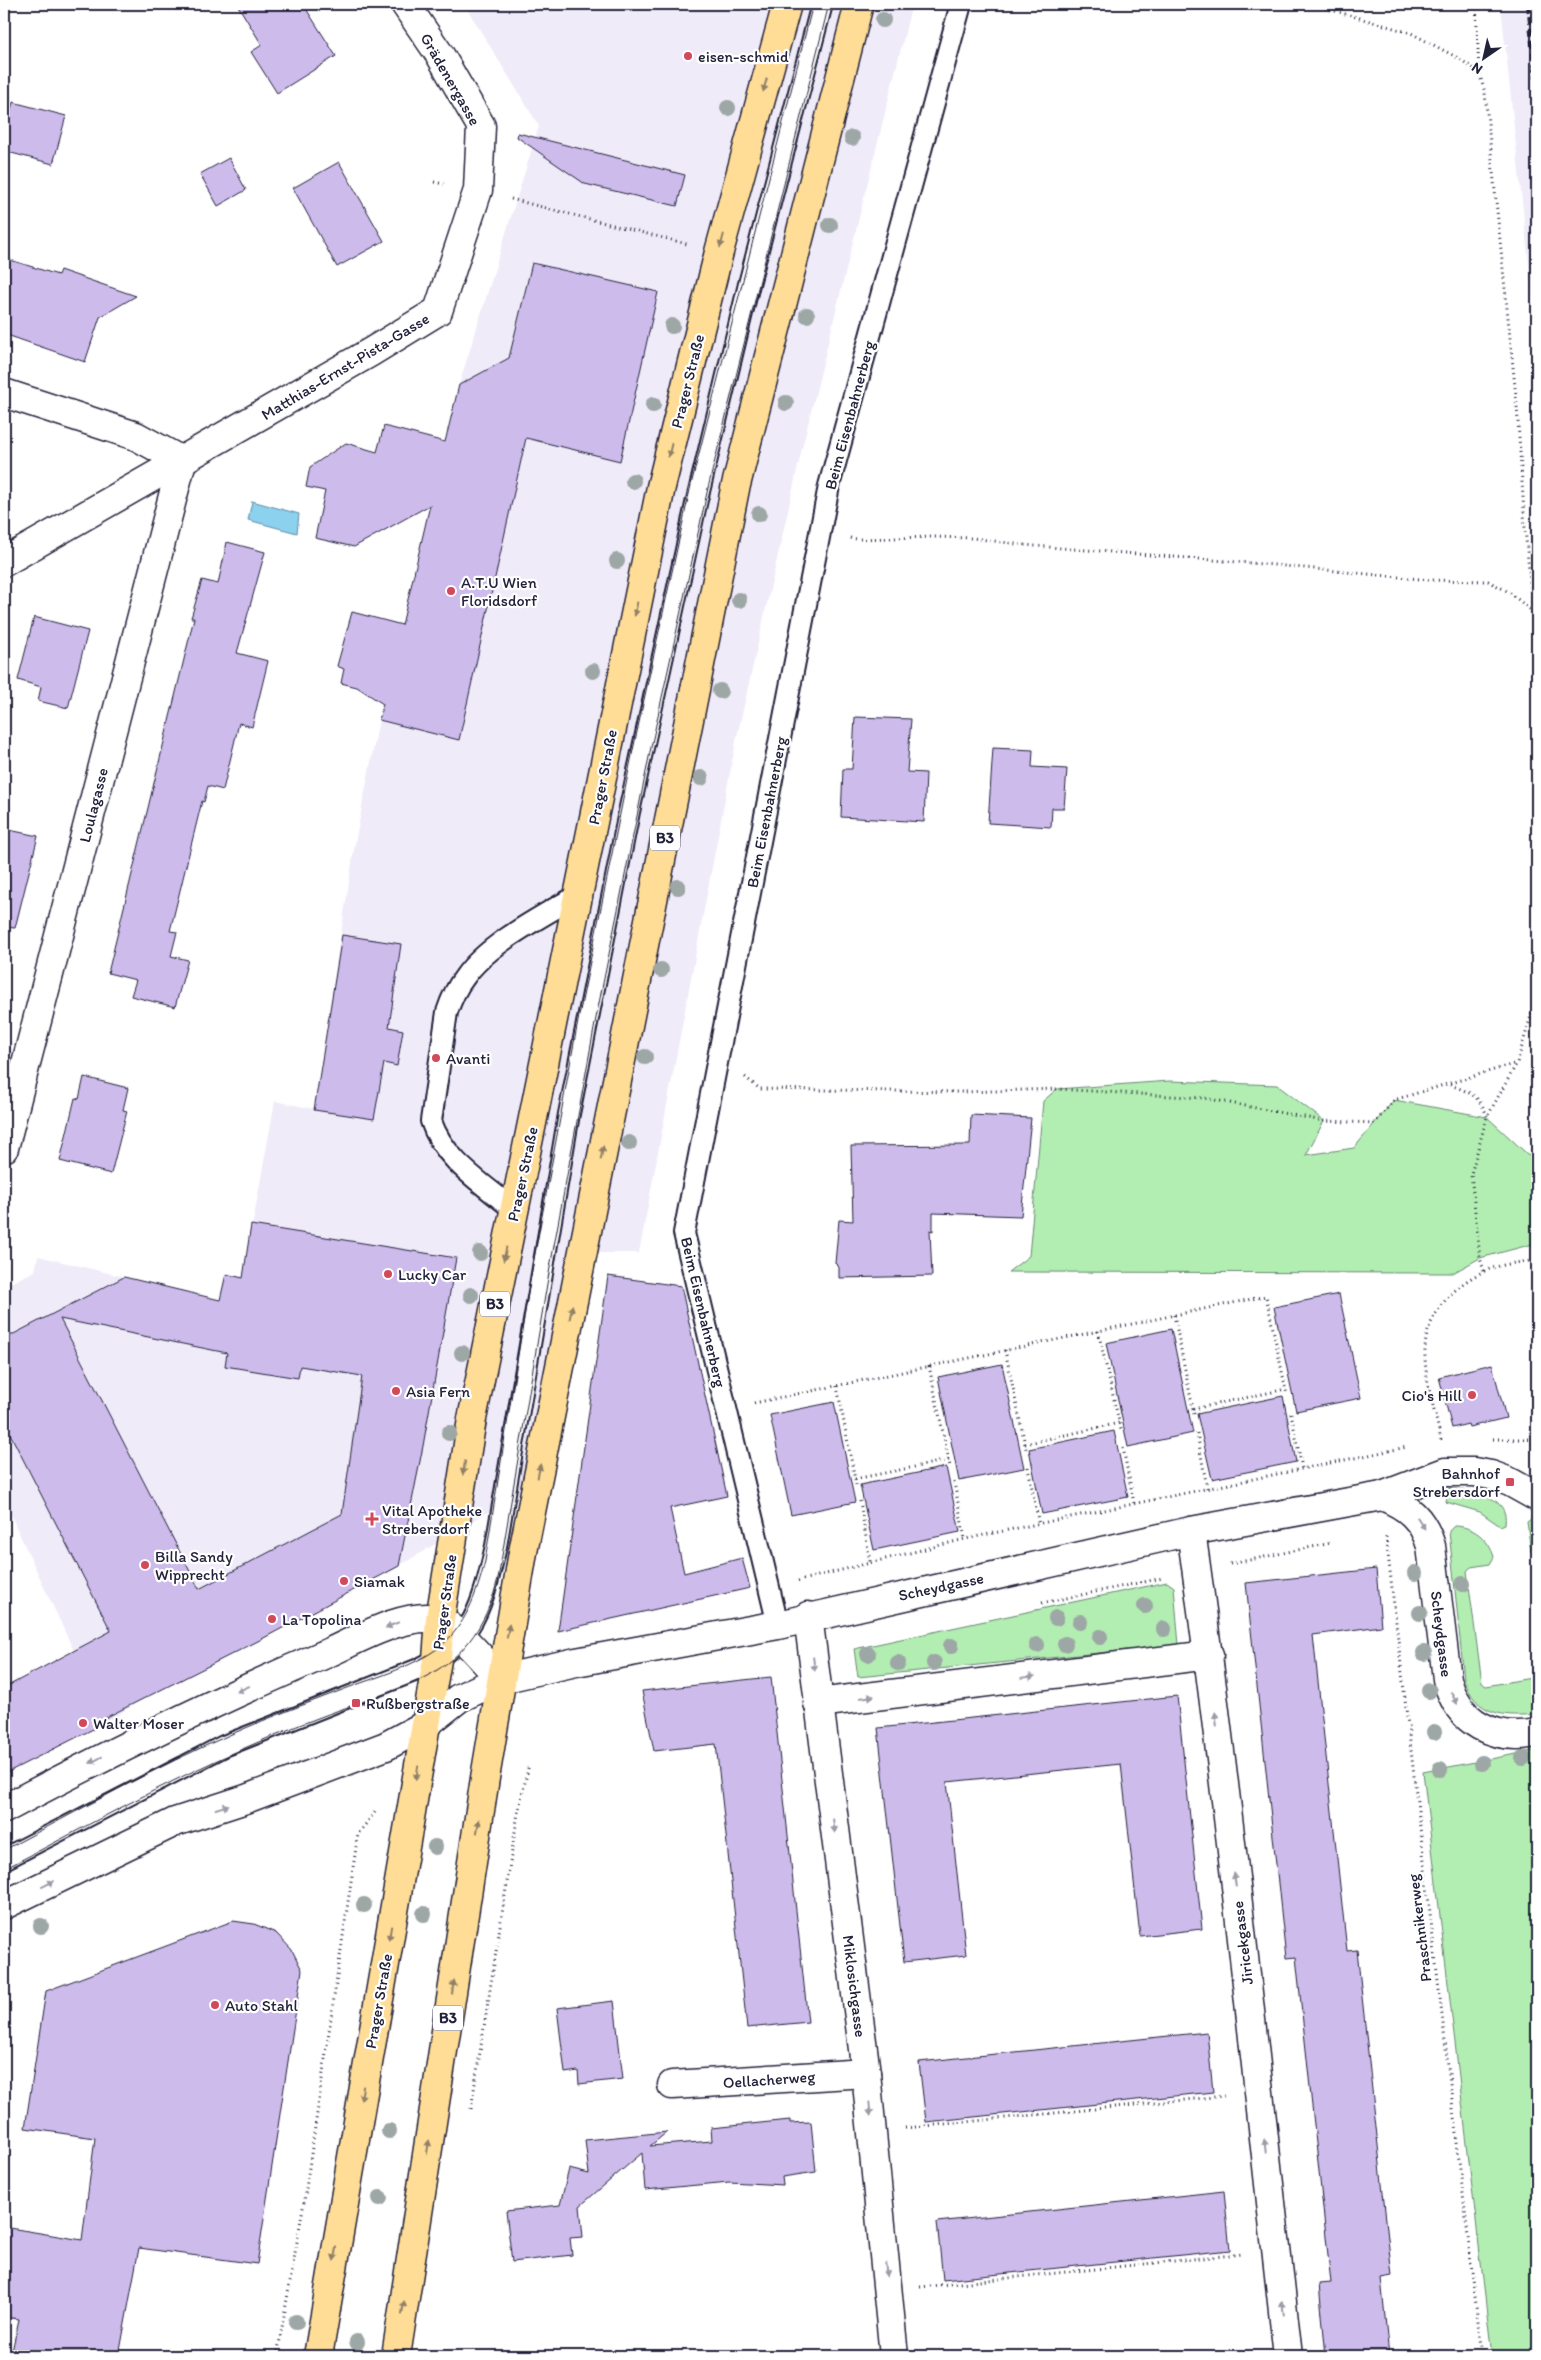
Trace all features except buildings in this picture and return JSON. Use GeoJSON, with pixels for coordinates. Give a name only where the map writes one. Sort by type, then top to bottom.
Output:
{"type":"FeatureCollection","features":[{"type":"Feature","properties":{"kind":"main road","name":"Prager Straße"},"geometry":{"type":"LineString","coordinates":[[318,2356],[437,1660],[440,1619],[472,1419],[661,487],[719,252],[787,4]]}},
{"type":"Feature","properties":{"kind":"main road","name":"B3"},"geometry":{"type":"LineString","coordinates":[[396,2356],[501,1679],[523,1552],[735,489],[859,4]]}},
{"type":"Feature","properties":{"kind":"street","name":"Grädenergasse"},"geometry":{"type":"LineString","coordinates":[[405,4],[440,55],[481,126],[478,190]]}},
{"type":"Feature","properties":{"kind":"street","name":"Matthias-Ernst-Pista-Gasse"},"geometry":{"type":"LineString","coordinates":[[4,562],[182,462],[438,311],[478,190]]}},
{"type":"Feature","properties":{"kind":"street"},"geometry":{"type":"LineString","coordinates":[[4,392],[136,436],[182,462]]}},
{"type":"Feature","properties":{"kind":"street","name":"Loulagasse"},"geometry":{"type":"LineString","coordinates":[[4,1148],[182,462]]}},
{"type":"Feature","properties":{"kind":"street","name":"Scheydgasse"},"geometry":{"type":"LineString","coordinates":[[501,1679],[576,1662],[778,1624],[1192,1531],[1382,1496],[1419,1480],[1445,1472],[1459,1470],[1491,1475],[1510,1482],[1537,1497]]}},
{"type":"Feature","properties":{"kind":"street","name":"Scheydgasse"},"geometry":{"type":"LineString","coordinates":[[1382,1496],[1408,1509],[1417,1516],[1428,1534],[1447,1679],[1450,1691],[1458,1704],[1467,1716],[1493,1733],[1511,1735],[1537,1733]]}},
{"type":"Feature","properties":{"kind":"street","name":"Jiricekgasse"},"geometry":{"type":"LineString","coordinates":[[1192,1531],[1209,1655],[1260,2092],[1288,2356]]}},
{"type":"Feature","properties":{"kind":"street","name":"Miklosichgasse"},"geometry":{"type":"LineString","coordinates":[[808,1616],[866,2073],[894,2356]]}},
{"type":"Feature","properties":{"kind":"street"},"geometry":{"type":"LineString","coordinates":[[4,1809],[133,1740],[244,1688],[405,1620],[440,1619],[501,1679],[459,1698],[425,1725],[386,1746],[246,1799],[175,1822],[4,1905]]}},
{"type":"Feature","properties":{"kind":"street"},"geometry":{"type":"LineString","coordinates":[[818,1704],[1209,1655]]}},
{"type":"Feature","properties":{"kind":"street","name":"Oellacherweg"},"geometry":{"type":"LineString","coordinates":[[672,2085],[866,2073]]}},
{"type":"Feature","properties":{"kind":"lane"},"geometry":{"type":"LineString","coordinates":[[4,1859],[224,1746],[396,1680],[437,1660],[461,1638],[477,1614],[485,1595],[496,1546],[569,1114],[631,802],[690,533],[754,264],[822,4]]}},
{"type":"Feature","properties":{"kind":"lane","name":"Beim Eisenbahnerberg"},"geometry":{"type":"LineString","coordinates":[[778,1624],[684,1233],[832,477],[961,4]]}},
{"type":"Feature","properties":{"kind":"lane"},"geometry":{"type":"LineString","coordinates":[[514,1210],[449,1155],[436,1137],[431,1121],[447,1012],[453,996],[464,977],[481,959],[527,926],[578,895]]}},
{"type":"Feature","properties":{"kind":"path"},"geometry":{"type":"LineString","coordinates":[[1311,4],[1411,33],[1458,58],[1479,72]]}},
{"type":"Feature","properties":{"kind":"path"},"geometry":{"type":"LineString","coordinates":[[1476,4],[1479,72],[1485,93],[1513,367],[1537,657]]}},
{"type":"Feature","properties":{"kind":"path"},"geometry":{"type":"LineString","coordinates":[[478,190],[719,252]]}},
{"type":"Feature","properties":{"kind":"path"},"geometry":{"type":"LineString","coordinates":[[821,530],[856,540],[931,536],[973,538],[1023,545],[1263,564],[1430,580],[1488,581],[1508,592],[1532,611]]}},
{"type":"Feature","properties":{"kind":"path"},"geometry":{"type":"LineString","coordinates":[[1484,1272],[1480,1258],[1471,1174],[1487,1117],[1517,1063],[1536,999],[1537,975]]}},
{"type":"Feature","properties":{"kind":"path"},"geometry":{"type":"LineString","coordinates":[[716,1071],[741,1074],[760,1089],[962,1092],[1057,1089],[1204,1098],[1324,1121],[1375,1123],[1394,1100],[1517,1063]]}},
{"type":"Feature","properties":{"kind":"path"},"geometry":{"type":"LineString","coordinates":[[1449,1084],[1470,1092],[1483,1104],[1487,1117]]}},
{"type":"Feature","properties":{"kind":"path"},"geometry":{"type":"LineString","coordinates":[[1432,1443],[1442,1441],[1426,1358],[1428,1332],[1444,1301],[1469,1280],[1484,1272],[1496,1267],[1537,1260]]}},
{"type":"Feature","properties":{"kind":"path"},"geometry":{"type":"LineString","coordinates":[[726,1408],[1266,1296],[1287,1395]]}},
{"type":"Feature","properties":{"kind":"path"},"geometry":{"type":"LineString","coordinates":[[1174,1315],[1194,1414]]}},
{"type":"Feature","properties":{"kind":"path"},"geometry":{"type":"LineString","coordinates":[[1098,1331],[1121,1430]]}},
{"type":"Feature","properties":{"kind":"path"},"geometry":{"type":"LineString","coordinates":[[1005,1350],[1026,1450]]}},
{"type":"Feature","properties":{"kind":"path"},"geometry":{"type":"LineString","coordinates":[[930,1366],[950,1466]]}},
{"type":"Feature","properties":{"kind":"path"},"geometry":{"type":"LineString","coordinates":[[837,1386],[856,1485]]}},
{"type":"Feature","properties":{"kind":"path"},"geometry":{"type":"LineString","coordinates":[[1193,1409],[1286,1389]]}},
{"type":"Feature","properties":{"kind":"path"},"geometry":{"type":"LineString","coordinates":[[1291,1412],[1302,1468]]}},
{"type":"Feature","properties":{"kind":"path"},"geometry":{"type":"LineString","coordinates":[[1025,1444],[1119,1423]]}},
{"type":"Feature","properties":{"kind":"path"},"geometry":{"type":"LineString","coordinates":[[1197,1432],[1207,1488]]}},
{"type":"Feature","properties":{"kind":"path"},"geometry":{"type":"LineString","coordinates":[[769,1588],[965,1539],[1414,1446]]}},
{"type":"Feature","properties":{"kind":"path"},"geometry":{"type":"LineString","coordinates":[[1123,1448],[1134,1503]]}},
{"type":"Feature","properties":{"kind":"path"},"geometry":{"type":"LineString","coordinates":[[856,1479],[949,1460]]}},
{"type":"Feature","properties":{"kind":"path"},"geometry":{"type":"LineString","coordinates":[[1028,1467],[1039,1525]]}},
{"type":"Feature","properties":{"kind":"path"},"geometry":{"type":"LineString","coordinates":[[954,1482],[965,1539]]}},
{"type":"Feature","properties":{"kind":"path","name":"Praschnikerweg"},"geometry":{"type":"LineString","coordinates":[[1382,1496],[1482,2356]]}},
{"type":"Feature","properties":{"kind":"path"},"geometry":{"type":"LineString","coordinates":[[860,1501],[870,1562]]}},
{"type":"Feature","properties":{"kind":"path"},"geometry":{"type":"LineString","coordinates":[[502,1918],[518,1813],[529,1764]]}},
{"type":"Feature","properties":{"kind":"path"},"geometry":{"type":"LineString","coordinates":[[277,2356],[306,2193],[358,1834],[375,1812]]}},
{"type":"Feature","properties":{"kind":"path"},"geometry":{"type":"LineString","coordinates":[[872,2131],[1260,2092]]}},
{"type":"Feature","properties":{"kind":"path"},"geometry":{"type":"LineString","coordinates":[[888,2290],[1276,2250]]}},
{"type":"Feature","properties":{"kind":"shaded area"},"geometry":{"type":"Polygon","coordinates":[[[464,4],[912,4],[803,444],[736,741],[639,1253],[567,1253],[521,1492],[399,1566],[260,1640],[145,1697],[107,1722],[4,1501],[4,1286],[35,1271],[38,1256],[220,1300],[225,1274],[243,1277],[275,1101],[314,1109],[355,843],[379,720],[459,385],[539,126],[464,4]]]}},
{"type":"Feature","properties":{"kind":"shaded area"},"geometry":{"type":"Polygon","coordinates":[[[1501,4],[1537,4],[1537,340],[1501,6],[1501,4]]]}},
{"type":"Feature","properties":{"kind":"green space"},"geometry":{"type":"Polygon","coordinates":[[[1170,1081],[1277,1085],[1324,1121],[1306,1155],[1354,1148],[1394,1100],[1487,1117],[1537,1163],[1537,1243],[1480,1258],[1453,1273],[1008,1272],[1029,1256],[1043,1101],[1057,1089],[1170,1081]]]}},
{"type":"Feature","properties":{"kind":"green space"},"geometry":{"type":"Polygon","coordinates":[[[1448,1488],[1476,1493],[1494,1500],[1501,1506],[1505,1514],[1505,1524],[1500,1526],[1480,1512],[1446,1502],[1448,1488]]]}},
{"type":"Feature","properties":{"kind":"green space"},"geometry":{"type":"Polygon","coordinates":[[[1534,1517],[1537,1519],[1536,1555],[1531,1552],[1527,1522],[1534,1517]]]}},
{"type":"Feature","properties":{"kind":"green space"},"geometry":{"type":"Polygon","coordinates":[[[1454,1526],[1474,1531],[1484,1539],[1492,1550],[1494,1557],[1490,1564],[1471,1567],[1467,1571],[1482,1683],[1486,1686],[1537,1677],[1537,1714],[1513,1715],[1493,1711],[1484,1707],[1469,1691],[1464,1679],[1449,1531],[1454,1526]]]}},
{"type":"Feature","properties":{"kind":"green space"},"geometry":{"type":"Polygon","coordinates":[[[1167,1582],[1174,1587],[1179,1645],[858,1677],[854,1649],[1167,1582]]]}},
{"type":"Feature","properties":{"kind":"green space"},"geometry":{"type":"Polygon","coordinates":[[[1537,1750],[1537,2356],[1492,2356],[1423,1772],[1537,1750]]]}},
{"type":"Feature","properties":{"kind":"water"},"geometry":{"type":"Polygon","coordinates":[[[252,501],[299,514],[297,533],[248,520],[252,501]]]}},
{"type":"Feature","properties":{"kind":"tram line"},"geometry":{"type":"LineString","coordinates":[[4,1850],[118,1789],[205,1746],[277,1715],[417,1661],[447,1641],[462,1621],[474,1598],[485,1561],[530,1281],[579,1016],[633,750],[691,485],[813,4]]}},
{"type":"Feature","properties":{"kind":"tram line"},"geometry":{"type":"LineString","coordinates":[[4,1869],[155,1790],[216,1761],[288,1730],[393,1691],[429,1675],[461,1651],[470,1641],[484,1618],[494,1593],[500,1568],[547,1284],[596,1018],[650,752],[708,488],[829,4]]}},
{"type":"Feature","properties":{"kind":"railway"},"geometry":{"type":"LineString","coordinates":[[1528,4],[1537,90]]}},
{"type":"Feature","properties":{"kind":"place","name":"eisen-schmid"},"geometry":{"type":"Point","coordinates":[688,56]}},
{"type":"Feature","properties":{"kind":"place","name":"A.T.U Wien Floridsdorf"},"geometry":{"type":"Point","coordinates":[451,591]}},
{"type":"Feature","properties":{"kind":"place","name":"Avanti"},"geometry":{"type":"Point","coordinates":[436,1058]}},
{"type":"Feature","properties":{"kind":"place","name":"Lucky Car"},"geometry":{"type":"Point","coordinates":[388,1274]}},
{"type":"Feature","properties":{"kind":"place","name":"Asia Fern"},"geometry":{"type":"Point","coordinates":[396,1391]}},
{"type":"Feature","properties":{"kind":"place","name":"Cio's Hill"},"geometry":{"type":"Point","coordinates":[1472,1395]}},
{"type":"Feature","properties":{"kind":"place","name":"Bahnhof Strebersdorf"},"geometry":{"type":"Point","coordinates":[1510,1482]}},
{"type":"Feature","properties":{"kind":"place","name":"Vital Apotheke Strebersdorf"},"geometry":{"type":"Point","coordinates":[372,1519]}},
{"type":"Feature","properties":{"kind":"place","name":"Billa Sandy Wipprecht"},"geometry":{"type":"Point","coordinates":[145,1565]}},
{"type":"Feature","properties":{"kind":"place","name":"Siamak"},"geometry":{"type":"Point","coordinates":[344,1581]}},
{"type":"Feature","properties":{"kind":"place","name":"La Topolina"},"geometry":{"type":"Point","coordinates":[272,1619]}},
{"type":"Feature","properties":{"kind":"place","name":"Rußbergstraße"},"geometry":{"type":"Point","coordinates":[356,1703]}},
{"type":"Feature","properties":{"kind":"place","name":"Walter Moser"},"geometry":{"type":"Point","coordinates":[83,1723]}},
{"type":"Feature","properties":{"kind":"place","name":"Auto Stahl"},"geometry":{"type":"Point","coordinates":[215,2005]}}]}
